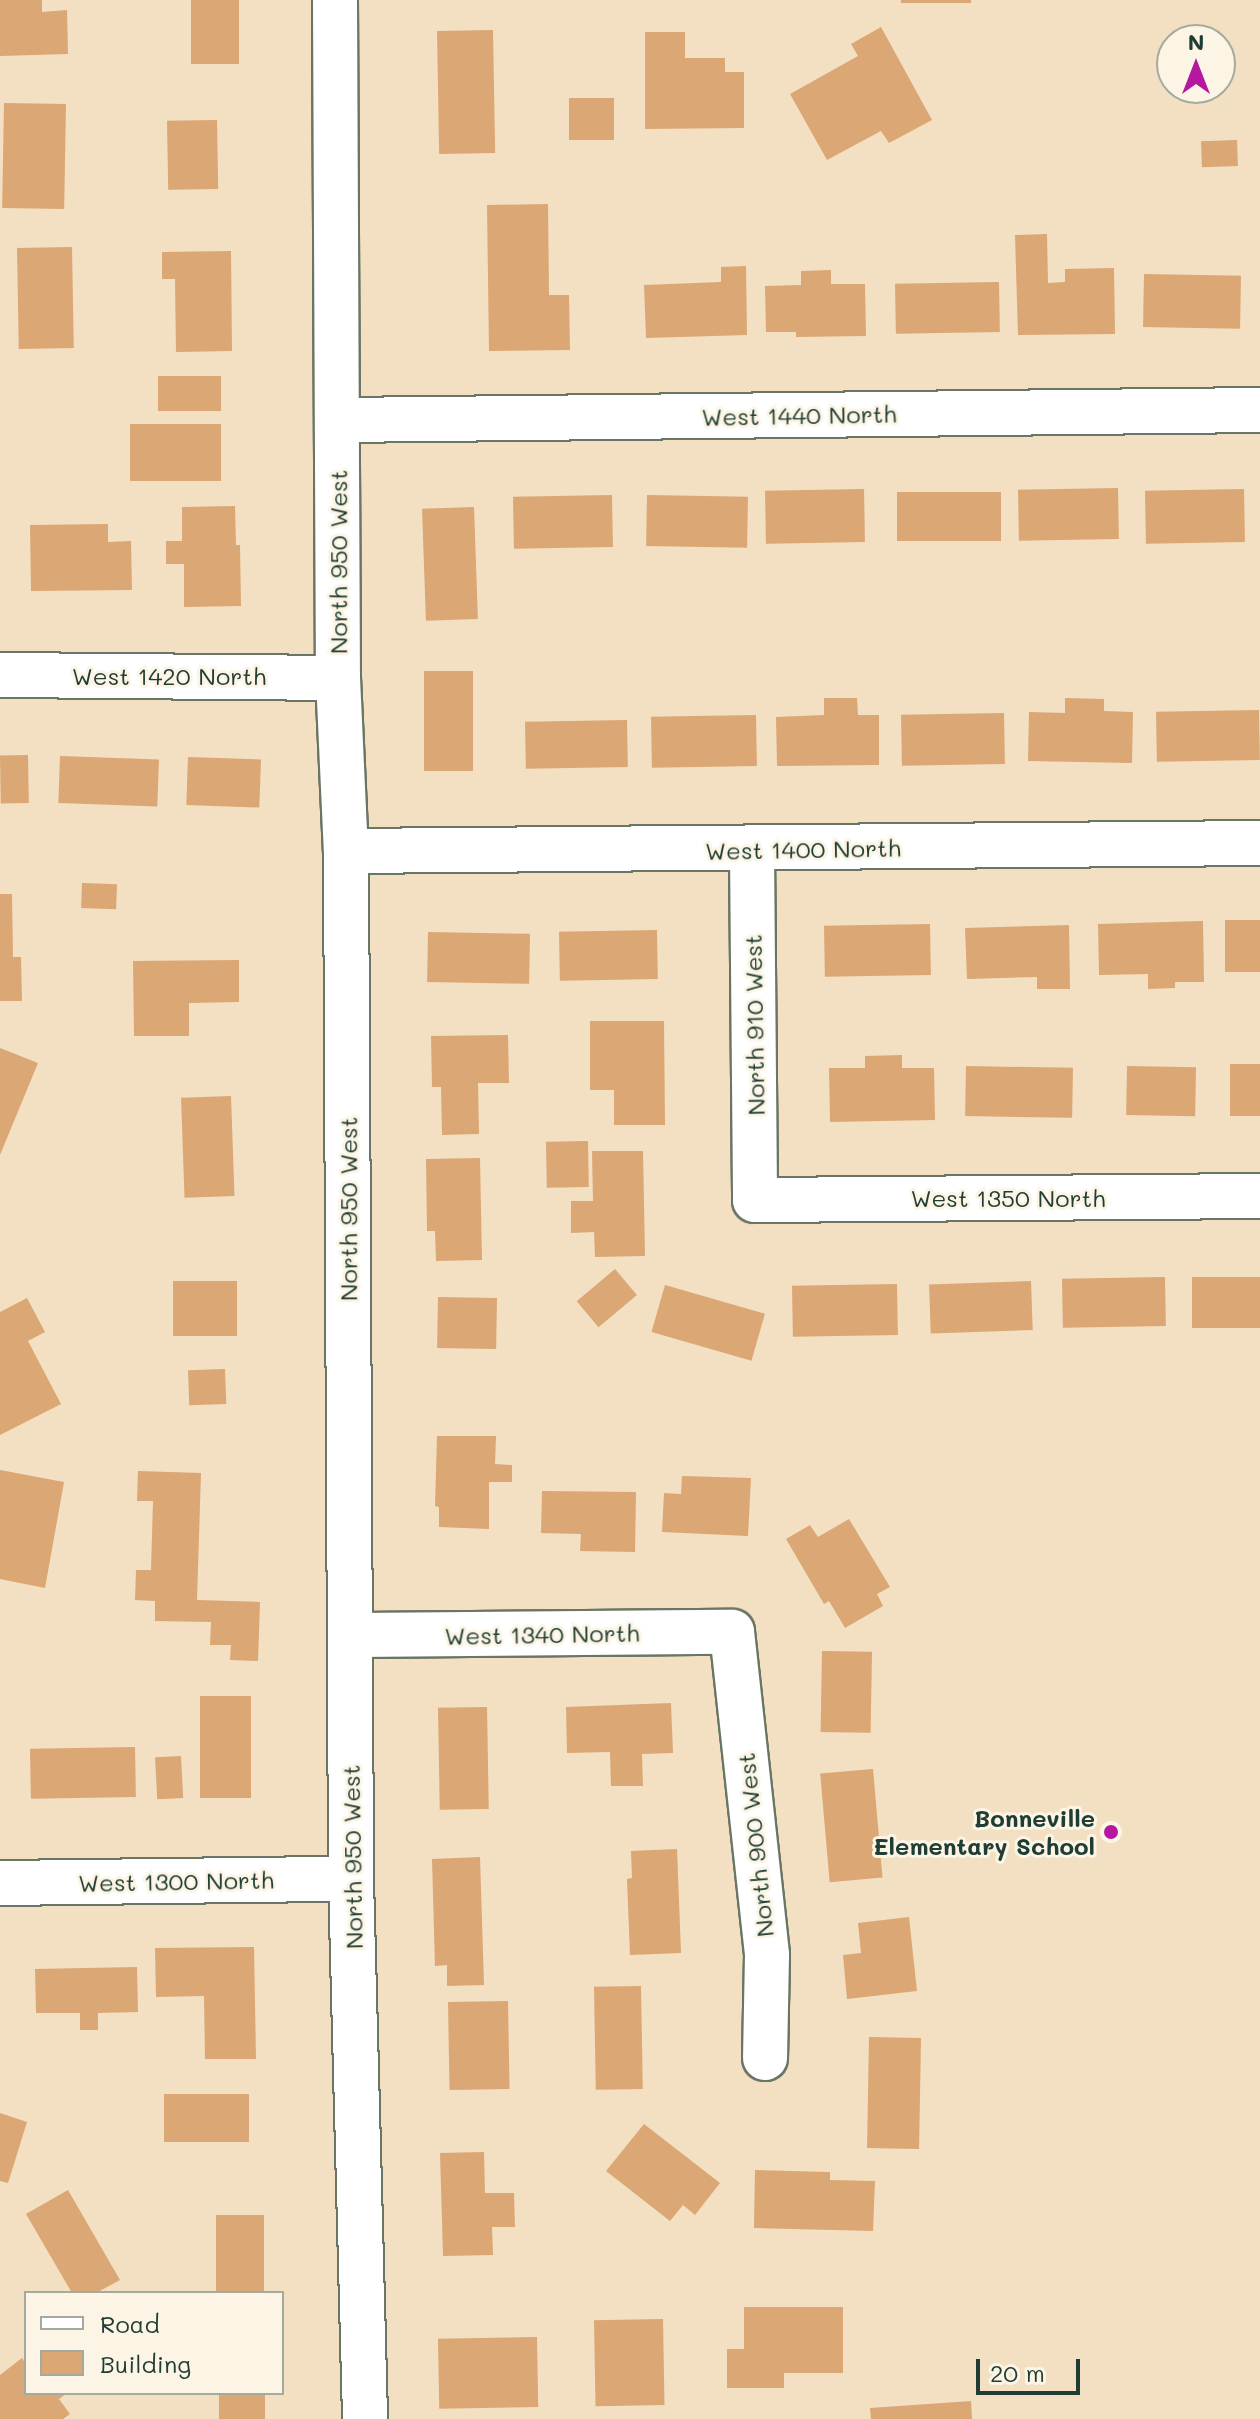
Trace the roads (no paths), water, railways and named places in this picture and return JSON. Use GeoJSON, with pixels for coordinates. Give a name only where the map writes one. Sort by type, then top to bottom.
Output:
{"type":"FeatureCollection","features":[{"type":"Feature","properties":{"kind":"street","name":"North 950 West"},"geometry":{"type":"LineString","coordinates":[[335,0],[338,678],[346,851],[351,1879],[365,2419]]}},
{"type":"Feature","properties":{"kind":"street","name":"West 1440 North"},"geometry":{"type":"LineString","coordinates":[[338,420],[1260,410]]}},
{"type":"Feature","properties":{"kind":"street","name":"West 1420 North"},"geometry":{"type":"LineString","coordinates":[[0,675],[338,678]]}},
{"type":"Feature","properties":{"kind":"street","name":"West 1400 North"},"geometry":{"type":"LineString","coordinates":[[346,851],[752,850],[1260,843]]}},
{"type":"Feature","properties":{"kind":"street","name":"North 910 West"},"geometry":{"type":"LineString","coordinates":[[752,850],[755,1200]]}},
{"type":"Feature","properties":{"kind":"street","name":"West 1350 North"},"geometry":{"type":"LineString","coordinates":[[755,1200],[1260,1196]]}},
{"type":"Feature","properties":{"kind":"street","name":"West 1340 North"},"geometry":{"type":"LineString","coordinates":[[351,1635],[732,1632]]}},
{"type":"Feature","properties":{"kind":"street","name":"North 900 West"},"geometry":{"type":"LineString","coordinates":[[732,1632],[767,1955],[765,2058]]}},
{"type":"Feature","properties":{"kind":"street","name":"West 1300 North"},"geometry":{"type":"LineString","coordinates":[[0,1883],[351,1879]]}},
{"type":"Feature","properties":{"kind":"place","name":"Bonneville Elementary School"},"geometry":{"type":"Point","coordinates":[1111,1832]}}]}
